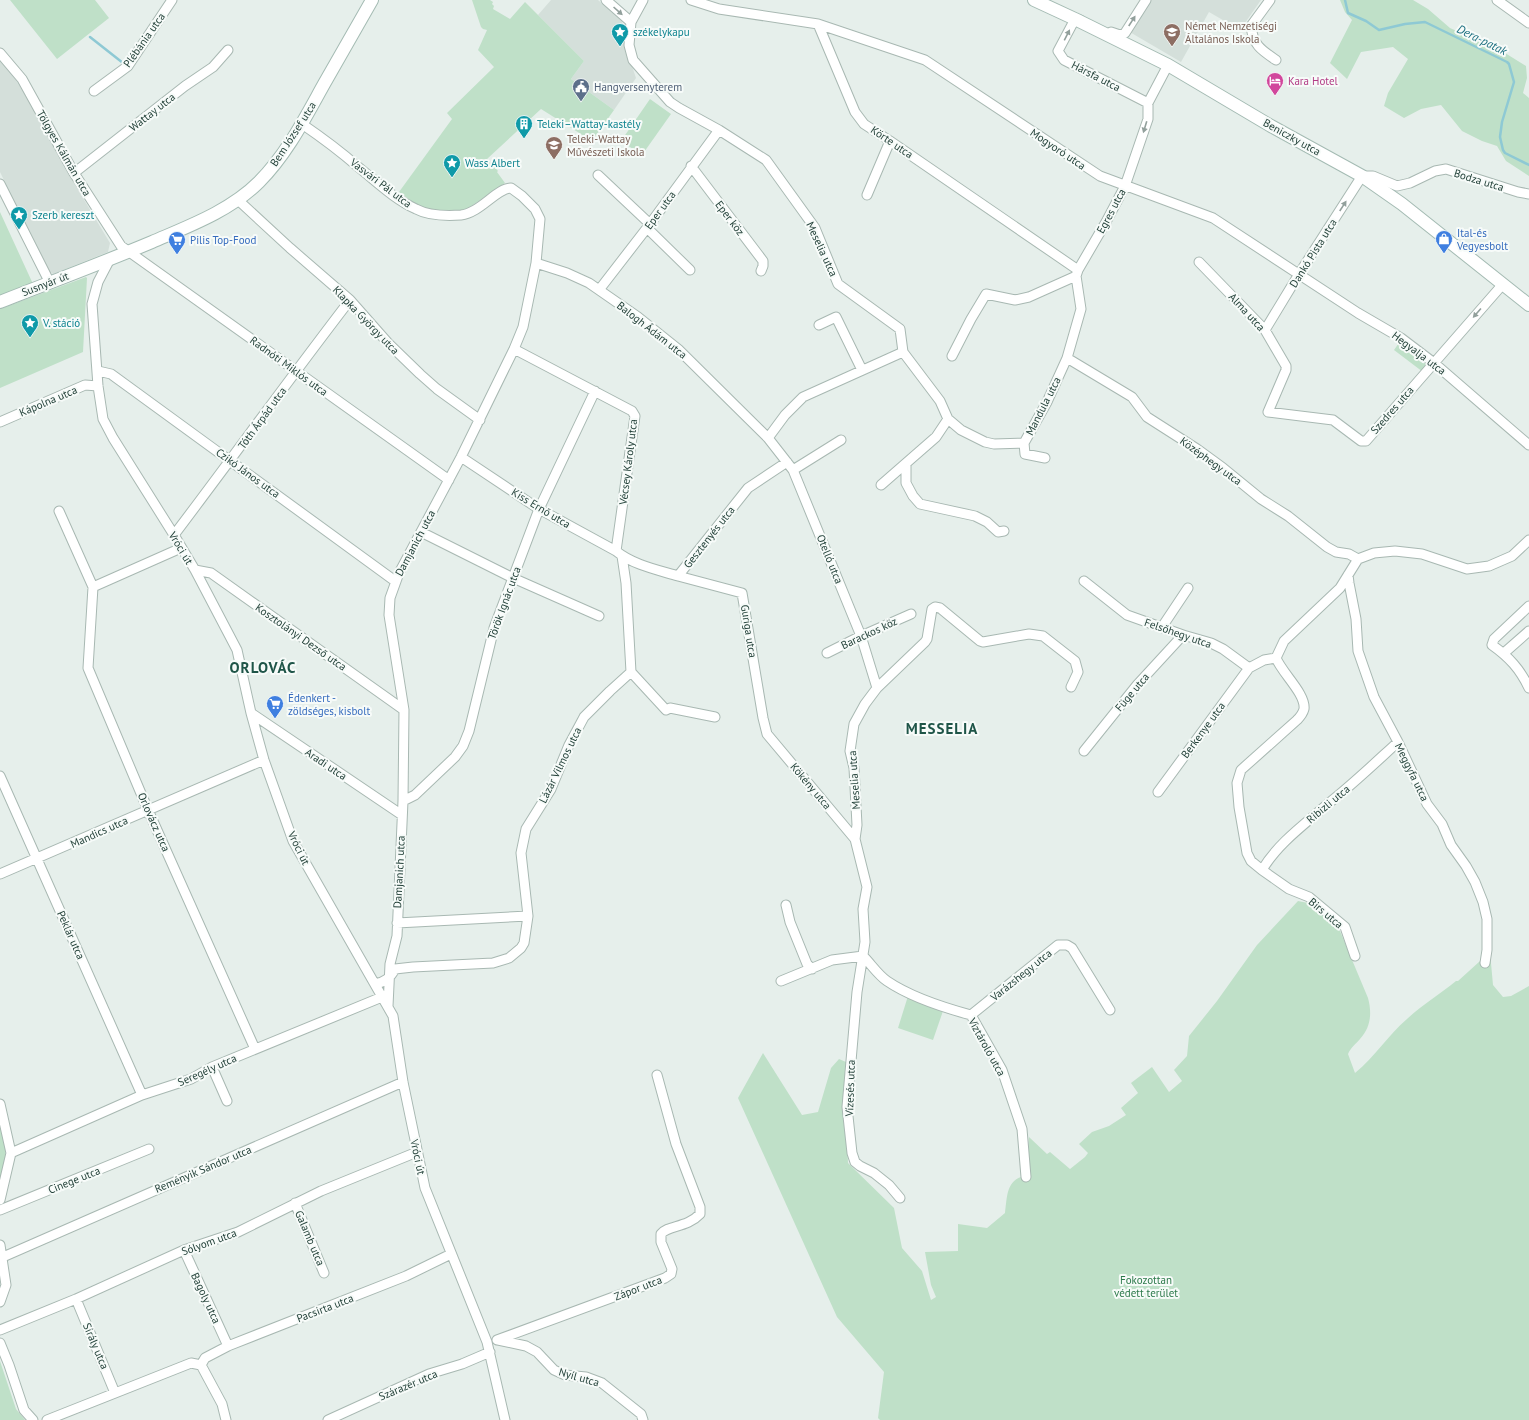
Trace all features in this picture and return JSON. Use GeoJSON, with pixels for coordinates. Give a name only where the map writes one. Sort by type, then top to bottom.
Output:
{"type":"FeatureCollection","features":[{"type":"Feature","properties":{"kind":"main road","name":"Bem József utca"},"geometry":{"type":"LineString","coordinates":[[110,259],[214,214],[238,200],[258,182],[276,162],[302,124],[372,0]]}},
{"type":"Feature","properties":{"kind":"main road","name":"Beniczky utca"},"geometry":{"type":"LineString","coordinates":[[1034,0],[1168,65],[1271,126],[1362,176],[1402,204],[1529,305]]}},
{"type":"Feature","properties":{"kind":"main road","name":"Susnyár út"},"geometry":{"type":"LineString","coordinates":[[0,302],[110,259]]}},
{"type":"Feature","properties":{"kind":"street","name":"Plébánia utca"},"geometry":{"type":"LineString","coordinates":[[94,91],[128,66],[172,0]]}},
{"type":"Feature","properties":{"kind":"street"},"geometry":{"type":"LineString","coordinates":[[606,0],[631,22],[643,0]]}},
{"type":"Feature","properties":{"kind":"street"},"geometry":{"type":"LineString","coordinates":[[691,0],[719,9],[818,24]]}},
{"type":"Feature","properties":{"kind":"street"},"geometry":{"type":"LineString","coordinates":[[1075,19],[1087,21],[1120,35],[1125,33],[1146,0]]}},
{"type":"Feature","properties":{"kind":"street"},"geometry":{"type":"LineString","coordinates":[[1270,0],[1251,26],[1251,32],[1254,42],[1258,48],[1276,60]]}},
{"type":"Feature","properties":{"kind":"street"},"geometry":{"type":"LineString","coordinates":[[1498,0],[1529,24]]}},
{"type":"Feature","properties":{"kind":"street","name":"Hársfa utca"},"geometry":{"type":"LineString","coordinates":[[1075,19],[1058,51],[1064,60],[1148,103]]}},
{"type":"Feature","properties":{"kind":"street","name":"Meselia utca"},"geometry":{"type":"LineString","coordinates":[[631,22],[628,45],[633,60],[670,102],[719,130],[766,160],[815,228],[838,284],[900,329],[903,352],[940,401],[948,419]]}},
{"type":"Feature","properties":{"kind":"street","name":"Körte utca"},"geometry":{"type":"LineString","coordinates":[[818,24],[855,112],[864,124],[1077,273]]}},
{"type":"Feature","properties":{"kind":"street","name":"Mogyoró utca"},"geometry":{"type":"LineString","coordinates":[[818,24],[925,60],[1100,176],[1213,218],[1299,274]]}},
{"type":"Feature","properties":{"kind":"street","name":"Wattay utca"},"geometry":{"type":"LineString","coordinates":[[74,173],[185,86],[213,67],[228,50]]}},
{"type":"Feature","properties":{"kind":"street","name":"Tölgyes Kálmán utca"},"geometry":{"type":"LineString","coordinates":[[0,53],[22,79],[74,173],[121,246],[129,251]]}},
{"type":"Feature","properties":{"kind":"street","name":"Egres utca"},"geometry":{"type":"LineString","coordinates":[[1077,273],[1125,186],[1148,119],[1148,103],[1168,65]]}},
{"type":"Feature","properties":{"kind":"street","name":"Vasvári Pál utca"},"geometry":{"type":"LineString","coordinates":[[302,124],[388,191],[425,213],[439,215],[468,214],[504,190],[511,188],[522,196],[535,209],[539,216],[540,224]]}},
{"type":"Feature","properties":{"kind":"street","name":"Eper utca"},"geometry":{"type":"LineString","coordinates":[[599,290],[649,226],[719,130]]}},
{"type":"Feature","properties":{"kind":"street"},"geometry":{"type":"LineString","coordinates":[[867,195],[890,141]]}},
{"type":"Feature","properties":{"kind":"street","name":"Eper köz"},"geometry":{"type":"LineString","coordinates":[[692,166],[763,261],[761,271]]}},
{"type":"Feature","properties":{"kind":"street","name":"Bodza utca"},"geometry":{"type":"LineString","coordinates":[[1362,176],[1373,176],[1397,186],[1410,183],[1435,171],[1446,170],[1529,194]]}},
{"type":"Feature","properties":{"kind":"street"},"geometry":{"type":"LineString","coordinates":[[598,175],[690,270]]}},
{"type":"Feature","properties":{"kind":"street","name":"Dankó Pista utca"},"geometry":{"type":"LineString","coordinates":[[1265,330],[1362,176]]}},
{"type":"Feature","properties":{"kind":"street"},"geometry":{"type":"LineString","coordinates":[[0,184],[50,283]]}},
{"type":"Feature","properties":{"kind":"street","name":"Klapka György utca"},"geometry":{"type":"LineString","coordinates":[[238,200],[350,300],[388,343],[415,369],[438,389],[480,420]]}},
{"type":"Feature","properties":{"kind":"street","name":"Damjanich utca"},"geometry":{"type":"LineString","coordinates":[[388,1006],[390,964],[396,936],[397,923],[403,801],[404,710],[389,615],[390,598],[395,581],[480,420],[524,327],[536,264],[540,224]]}},
{"type":"Feature","properties":{"kind":"street","name":"Radnóti Miklós utca"},"geometry":{"type":"LineString","coordinates":[[129,251],[449,480]]}},
{"type":"Feature","properties":{"kind":"street","name":"Vróci út"},"geometry":{"type":"LineString","coordinates":[[110,259],[98,282],[92,304],[99,401],[103,419],[195,570],[237,650],[251,713],[264,760],[294,841],[394,1016],[403,1082],[425,1188],[487,1342],[505,1420]]}},
{"type":"Feature","properties":{"kind":"street","name":"Alma utca"},"geometry":{"type":"LineString","coordinates":[[1199,262],[1265,330],[1286,366],[1286,370]]}},
{"type":"Feature","properties":{"kind":"street","name":"Balogh Ádám utca"},"geometry":{"type":"LineString","coordinates":[[536,264],[578,278],[599,290],[638,317],[678,349],[768,438]]}},
{"type":"Feature","properties":{"kind":"street"},"geometry":{"type":"LineString","coordinates":[[89,267],[98,282]]}},
{"type":"Feature","properties":{"kind":"street"},"geometry":{"type":"LineString","coordinates":[[952,356],[970,319],[986,294],[1014,300],[1022,299],[1077,273],[1081,308],[1067,358]]}},
{"type":"Feature","properties":{"kind":"street","name":"Hegyalja utca"},"geometry":{"type":"LineString","coordinates":[[1299,274],[1358,313],[1401,338],[1434,363],[1529,445]]}},
{"type":"Feature","properties":{"kind":"street","name":"Szedres utca"},"geometry":{"type":"LineString","coordinates":[[1286,370],[1268,412],[1331,419],[1361,441],[1366,441],[1503,284]]}},
{"type":"Feature","properties":{"kind":"street","name":"Tóth Árpád utca"},"geometry":{"type":"LineString","coordinates":[[174,536],[295,371],[350,300]]}},
{"type":"Feature","properties":{"kind":"street"},"geometry":{"type":"LineString","coordinates":[[819,325],[836,317],[862,370]]}},
{"type":"Feature","properties":{"kind":"street","name":"Vécsey Károly utca"},"geometry":{"type":"LineString","coordinates":[[514,349],[632,411],[635,416],[619,554],[626,583],[631,672]]}},
{"type":"Feature","properties":{"kind":"street"},"geometry":{"type":"LineString","coordinates":[[768,438],[785,415],[803,397],[903,352]]}},
{"type":"Feature","properties":{"kind":"street","name":"Mandula utca"},"geometry":{"type":"LineString","coordinates":[[948,419],[961,430],[985,442],[994,444],[1024,443],[1047,402],[1067,358]]}},
{"type":"Feature","properties":{"kind":"street","name":"Középhegy utca"},"geometry":{"type":"LineString","coordinates":[[1067,358],[1132,397],[1147,417],[1197,449],[1261,499],[1288,516],[1327,547],[1336,552],[1349,554],[1358,559]]}},
{"type":"Feature","properties":{"kind":"street","name":"Czikó János utca"},"geometry":{"type":"LineString","coordinates":[[98,372],[111,374],[395,581]]}},
{"type":"Feature","properties":{"kind":"street","name":"Kápolna utca"},"geometry":{"type":"LineString","coordinates":[[0,422],[85,385],[98,386]]}},
{"type":"Feature","properties":{"kind":"street","name":"Török Ignác utca"},"geometry":{"type":"LineString","coordinates":[[403,801],[415,795],[455,756],[463,746],[469,731],[494,628],[539,509],[595,392]]}},
{"type":"Feature","properties":{"kind":"street"},"geometry":{"type":"LineString","coordinates":[[881,485],[936,437],[948,419]]}},
{"type":"Feature","properties":{"kind":"street","name":"Otelló utca"},"geometry":{"type":"LineString","coordinates":[[768,438],[793,470],[861,636],[878,688]]}},
{"type":"Feature","properties":{"kind":"street"},"geometry":{"type":"LineString","coordinates":[[793,470],[841,440]]}},
{"type":"Feature","properties":{"kind":"street"},"geometry":{"type":"LineString","coordinates":[[1024,443],[1025,454],[1045,458]]}},
{"type":"Feature","properties":{"kind":"street","name":"Kiss Ernő utca"},"geometry":{"type":"LineString","coordinates":[[461,457],[539,509],[619,554]]}},
{"type":"Feature","properties":{"kind":"street","name":"Gesztenyés utca"},"geometry":{"type":"LineString","coordinates":[[619,554],[647,567],[678,576],[748,488],[787,462]]}},
{"type":"Feature","properties":{"kind":"street"},"geometry":{"type":"LineString","coordinates":[[906,464],[906,483],[913,496],[920,504],[974,516],[987,522],[998,532],[1004,531]]}},
{"type":"Feature","properties":{"kind":"street","name":"Orlovácz utca"},"geometry":{"type":"LineString","coordinates":[[59,510],[93,587],[88,668],[148,810],[255,1049]]}},
{"type":"Feature","properties":{"kind":"street"},"geometry":{"type":"LineString","coordinates":[[421,532],[513,578],[598,616]]}},
{"type":"Feature","properties":{"kind":"street"},"geometry":{"type":"LineString","coordinates":[[1249,668],[1264,660],[1276,658],[1284,641],[1340,588],[1358,559],[1374,553],[1395,551],[1422,554],[1467,569],[1489,566],[1512,556],[1529,540]]}},
{"type":"Feature","properties":{"kind":"street"},"geometry":{"type":"LineString","coordinates":[[93,587],[181,548]]}},
{"type":"Feature","properties":{"kind":"street","name":"Kosztolányi Dezső utca"},"geometry":{"type":"LineString","coordinates":[[195,570],[211,573],[404,710]]}},
{"type":"Feature","properties":{"kind":"street","name":"Meggyfa utca"},"geometry":{"type":"LineString","coordinates":[[1348,575],[1356,619],[1358,651],[1374,697],[1428,804],[1442,824],[1451,845],[1475,882],[1483,902],[1487,919],[1487,950],[1485,963]]}},
{"type":"Feature","properties":{"kind":"street","name":"Guriga utca"},"geometry":{"type":"LineString","coordinates":[[678,576],[742,593],[767,734]]}},
{"type":"Feature","properties":{"kind":"street","name":"Felsőhegy utca"},"geometry":{"type":"LineString","coordinates":[[1084,581],[1127,615],[1183,635],[1211,643],[1224,649],[1249,668]]}},
{"type":"Feature","properties":{"kind":"street"},"geometry":{"type":"LineString","coordinates":[[1162,627],[1188,588]]}},
{"type":"Feature","properties":{"kind":"street"},"geometry":{"type":"LineString","coordinates":[[1529,606],[1494,639],[1492,645],[1504,653],[1521,672],[1529,688]]}},
{"type":"Feature","properties":{"kind":"street","name":"Meselia utca"},"geometry":{"type":"LineString","coordinates":[[863,956],[865,934],[863,909],[867,887],[856,838],[857,825],[854,768],[850,751],[854,724],[865,704],[878,688],[925,642],[927,639],[932,609],[935,607],[940,608],[983,642],[1029,634],[1042,636],[1075,661],[1078,672],[1071,687]]}},
{"type":"Feature","properties":{"kind":"street","name":"Barackos köz"},"geometry":{"type":"LineString","coordinates":[[827,652],[911,614]]}},
{"type":"Feature","properties":{"kind":"street"},"geometry":{"type":"LineString","coordinates":[[1504,653],[1529,631]]}},
{"type":"Feature","properties":{"kind":"street","name":"Füge utca"},"geometry":{"type":"LineString","coordinates":[[1084,752],[1137,685],[1183,635]]}},
{"type":"Feature","properties":{"kind":"street","name":"Birs utca"},"geometry":{"type":"LineString","coordinates":[[1276,658],[1279,666],[1302,696],[1304,708],[1302,714],[1297,720],[1241,770],[1236,783],[1247,853],[1251,861],[1262,870],[1290,889],[1309,897],[1345,927],[1354,956]]}},
{"type":"Feature","properties":{"kind":"street","name":"Berkenye utca"},"geometry":{"type":"LineString","coordinates":[[1158,792],[1249,668]]}},
{"type":"Feature","properties":{"kind":"street"},"geometry":{"type":"LineString","coordinates":[[631,672],[666,710],[670,708],[714,717]]}},
{"type":"Feature","properties":{"kind":"street","name":"Lázár Vilmos utca"},"geometry":{"type":"LineString","coordinates":[[390,978],[395,969],[493,963],[509,958],[521,948],[524,943],[528,916],[521,853],[526,829],[551,788],[569,745],[584,717],[631,672]]}},
{"type":"Feature","properties":{"kind":"street","name":"Aradi utca"},"geometry":{"type":"LineString","coordinates":[[251,713],[402,814]]}},
{"type":"Feature","properties":{"kind":"street","name":"Kökény utca"},"geometry":{"type":"LineString","coordinates":[[767,734],[856,838]]}},
{"type":"Feature","properties":{"kind":"street","name":"Ribizli utca"},"geometry":{"type":"LineString","coordinates":[[1262,870],[1268,860],[1288,838],[1361,776],[1398,742]]}},
{"type":"Feature","properties":{"kind":"street","name":"Mandics utca"},"geometry":{"type":"LineString","coordinates":[[0,874],[38,859],[264,760]]}},
{"type":"Feature","properties":{"kind":"street","name":"Peklár utca"},"geometry":{"type":"LineString","coordinates":[[0,776],[142,1095]]}},
{"type":"Feature","properties":{"kind":"street"},"geometry":{"type":"LineString","coordinates":[[786,905],[790,922],[807,964],[812,969]]}},
{"type":"Feature","properties":{"kind":"street"},"geometry":{"type":"LineString","coordinates":[[397,923],[528,916]]}},
{"type":"Feature","properties":{"kind":"street","name":"Varázshegy utca"},"geometry":{"type":"LineString","coordinates":[[971,1015],[1058,945],[1067,945],[1072,948],[1110,1010]]}},
{"type":"Feature","properties":{"kind":"street"},"geometry":{"type":"LineString","coordinates":[[781,981],[832,960],[863,956]]}},
{"type":"Feature","properties":{"kind":"street","name":"Víztároló utca"},"geometry":{"type":"LineString","coordinates":[[863,956],[886,980],[895,986],[947,1009],[971,1015],[1002,1070],[1022,1129],[1026,1177]]}},
{"type":"Feature","properties":{"kind":"street","name":"Vízesés utca"},"geometry":{"type":"LineString","coordinates":[[863,956],[857,992],[847,1107],[852,1153],[855,1162],[874,1173],[889,1185],[900,1198]]}},
{"type":"Feature","properties":{"kind":"street"},"geometry":{"type":"LineString","coordinates":[[375,984],[383,983],[390,978]]}},
{"type":"Feature","properties":{"kind":"street","name":"Seregély utca"},"geometry":{"type":"LineString","coordinates":[[11,1153],[142,1095],[190,1079],[212,1067],[382,997]]}},
{"type":"Feature","properties":{"kind":"street"},"geometry":{"type":"LineString","coordinates":[[212,1067],[227,1101]]}},
{"type":"Feature","properties":{"kind":"street","name":"Zápor utca"},"geometry":{"type":"LineString","coordinates":[[497,1340],[658,1281],[671,1274],[672,1269],[661,1242],[661,1234],[664,1230],[695,1220],[700,1214],[700,1206],[676,1144],[657,1075]]}},
{"type":"Feature","properties":{"kind":"street","name":"Reményik Sándor utca"},"geometry":{"type":"LineString","coordinates":[[3,1256],[403,1082]]}},
{"type":"Feature","properties":{"kind":"street"},"geometry":{"type":"LineString","coordinates":[[0,1104],[11,1153],[0,1200]]}},
{"type":"Feature","properties":{"kind":"street","name":"Cinege utca"},"geometry":{"type":"LineString","coordinates":[[0,1210],[149,1149]]}},
{"type":"Feature","properties":{"kind":"street","name":"Sólyom utca"},"geometry":{"type":"LineString","coordinates":[[0,1330],[76,1299],[184,1250],[238,1232],[321,1191],[417,1152]]}},
{"type":"Feature","properties":{"kind":"street","name":"Galamb utca"},"geometry":{"type":"LineString","coordinates":[[295,1203],[324,1273]]}},
{"type":"Feature","properties":{"kind":"street"},"geometry":{"type":"LineString","coordinates":[[0,1245],[3,1256],[6,1285],[0,1302]]}},
{"type":"Feature","properties":{"kind":"street","name":"Bagoly utca"},"geometry":{"type":"LineString","coordinates":[[184,1250],[228,1346]]}},
{"type":"Feature","properties":{"kind":"street","name":"Pacsirta utca"},"geometry":{"type":"LineString","coordinates":[[201,1364],[205,1358],[228,1346],[406,1276],[451,1254]]}},
{"type":"Feature","properties":{"kind":"street","name":"Sirály utca"},"geometry":{"type":"LineString","coordinates":[[76,1299],[115,1393]]}},
{"type":"Feature","properties":{"kind":"street","name":"Nyíl utca"},"geometry":{"type":"LineString","coordinates":[[487,1342],[497,1340],[526,1346],[537,1352],[554,1370],[565,1375],[586,1377],[602,1383],[640,1414],[643,1420]]}},
{"type":"Feature","properties":{"kind":"street"},"geometry":{"type":"LineString","coordinates":[[0,1343],[10,1365],[24,1410],[33,1420]]}},
{"type":"Feature","properties":{"kind":"street","name":"Szárazér utca"},"geometry":{"type":"LineString","coordinates":[[328,1420],[429,1374],[462,1364],[490,1352]]}},
{"type":"Feature","properties":{"kind":"street"},"geometry":{"type":"LineString","coordinates":[[47,1420],[191,1363],[201,1364],[222,1404],[226,1420]]}},
{"type":"Feature","properties":{"kind":"shaded area"},"geometry":{"type":"Polygon","coordinates":[[[551,0],[598,0],[622,21],[626,54],[636,78],[614,110],[571,79],[584,61],[538,15],[551,0]]]}},
{"type":"Feature","properties":{"kind":"shaded area","name":"Német Nemzetiségi Általános Iskola"},"geometry":{"type":"Polygon","coordinates":[[[1148,0],[1261,0],[1240,30],[1209,12],[1181,62],[1128,31],[1148,0]]]}},
{"type":"Feature","properties":{"kind":"shaded area"},"geometry":{"type":"Polygon","coordinates":[[[0,61],[12,74],[44,124],[74,183],[110,243],[108,252],[53,274],[48,270],[0,172],[0,61]]]}},
{"type":"Feature","properties":{"kind":"green space"},"geometry":{"type":"Polygon","coordinates":[[[10,0],[95,0],[109,18],[57,59],[10,0]]]}},
{"type":"Feature","properties":{"kind":"green space"},"geometry":{"type":"Polygon","coordinates":[[[472,0],[490,0],[493,2],[493,9],[510,19],[525,2],[584,61],[571,79],[614,110],[592,141],[541,109],[487,159],[498,171],[497,172],[505,183],[467,209],[451,213],[418,206],[399,192],[452,119],[447,113],[494,67],[478,50],[487,30],[481,27],[472,0]]]}},
{"type":"Feature","properties":{"kind":"green space"},"geometry":{"type":"Polygon","coordinates":[[[1340,0],[1413,0],[1428,9],[1450,28],[1505,53],[1526,66],[1527,78],[1523,93],[1529,98],[1529,176],[1506,161],[1497,146],[1482,141],[1462,131],[1441,105],[1421,109],[1404,118],[1384,106],[1388,93],[1408,59],[1393,47],[1361,52],[1347,79],[1330,63],[1352,20],[1345,12],[1340,0]]]}},
{"type":"Feature","properties":{"kind":"green space"},"geometry":{"type":"Polygon","coordinates":[[[650,99],[671,114],[642,155],[621,141],[650,99]]]}},
{"type":"Feature","properties":{"kind":"green space"},"geometry":{"type":"Polygon","coordinates":[[[0,212],[33,284],[0,297],[0,212]]]}},
{"type":"Feature","properties":{"kind":"green space"},"geometry":{"type":"Polygon","coordinates":[[[86,277],[83,352],[0,388],[0,309],[86,277]]]}},
{"type":"Feature","properties":{"kind":"green space"},"geometry":{"type":"Polygon","coordinates":[[[1401,340],[1431,363],[1423,372],[1394,350],[1401,340]]]}},
{"type":"Feature","properties":{"kind":"green space","name":"Fokozottan védett terület"},"geometry":{"type":"Polygon","coordinates":[[[1298,901],[1308,903],[1337,924],[1368,998],[1370,1020],[1364,1034],[1352,1047],[1348,1054],[1355,1073],[1407,1019],[1458,981],[1490,952],[1493,985],[1503,997],[1511,996],[1529,986],[1529,1420],[880,1420],[878,1418],[884,1372],[837,1317],[738,1098],[763,1053],[802,1115],[818,1112],[831,1068],[839,1059],[846,1062],[843,1113],[848,1163],[894,1208],[902,1248],[922,1271],[931,1300],[936,1297],[931,1285],[925,1252],[958,1251],[958,1224],[987,1228],[1005,1213],[1010,1187],[1016,1179],[1021,1177],[1020,1160],[1027,1168],[1029,1137],[1047,1154],[1050,1152],[1070,1169],[1088,1153],[1079,1144],[1092,1132],[1109,1126],[1126,1115],[1121,1108],[1138,1093],[1131,1083],[1152,1067],[1169,1092],[1182,1081],[1174,1070],[1187,1056],[1189,1036],[1217,1001],[1257,945],[1298,901]]]}},
{"type":"Feature","properties":{"kind":"green space"},"geometry":{"type":"Polygon","coordinates":[[[908,996],[943,1011],[933,1040],[898,1028],[908,996]]]}},
{"type":"Feature","properties":{"kind":"green space"},"geometry":{"type":"Polygon","coordinates":[[[0,1118],[4,1138],[6,1163],[0,1192],[0,1118]]]}},
{"type":"Feature","properties":{"kind":"green space"},"geometry":{"type":"Polygon","coordinates":[[[0,1361],[16,1409],[25,1420],[0,1420],[0,1361]]]}},
{"type":"Feature","properties":{"kind":"waterway","name":"Dera-patak"},"geometry":{"type":"LineString","coordinates":[[1345,0],[1348,13],[1366,21],[1379,30],[1405,24],[1425,22],[1507,62],[1509,64],[1514,82],[1502,122],[1500,137],[1505,153],[1529,165]]}},
{"type":"Feature","properties":{"kind":"waterway"},"geometry":{"type":"LineString","coordinates":[[90,37],[123,63]]}},
{"type":"Feature","properties":{"kind":"place","name":"székelykapu"},"geometry":{"type":"Point","coordinates":[620,47]}},
{"type":"Feature","properties":{"kind":"place","name":"Német Nemzetiségi Általános Iskola"},"geometry":{"type":"Point","coordinates":[1172,47]}},
{"type":"Feature","properties":{"kind":"place","name":"Kara Hotel"},"geometry":{"type":"Point","coordinates":[1275,96]}},
{"type":"Feature","properties":{"kind":"place","name":"Hangversenyterem"},"geometry":{"type":"Point","coordinates":[581,102]}},
{"type":"Feature","properties":{"kind":"place","name":"Teleki–Wattay-kastély"},"geometry":{"type":"Point","coordinates":[524,139]}},
{"type":"Feature","properties":{"kind":"place","name":"Teleki-Wattay Művészeti Iskola"},"geometry":{"type":"Point","coordinates":[554,160]}},
{"type":"Feature","properties":{"kind":"place","name":"Wass Albert"},"geometry":{"type":"Point","coordinates":[452,178]}},
{"type":"Feature","properties":{"kind":"place","name":"Szerb kereszt"},"geometry":{"type":"Point","coordinates":[19,230]}},
{"type":"Feature","properties":{"kind":"place","name":"Ital-és Vegyesbolt"},"geometry":{"type":"Point","coordinates":[1444,254]}},
{"type":"Feature","properties":{"kind":"place","name":"Pilis Top-Food"},"geometry":{"type":"Point","coordinates":[177,255]}},
{"type":"Feature","properties":{"kind":"place","name":"V. stáció"},"geometry":{"type":"Point","coordinates":[30,338]}},
{"type":"Feature","properties":{"kind":"place","name":"Édenkert - zöldséges, kisbolt"},"geometry":{"type":"Point","coordinates":[275,719]}},
{"type":"Feature","properties":{"kind":"district","name":"ORLOVÁC"},"geometry":{"type":"Point","coordinates":[263,668]}},
{"type":"Feature","properties":{"kind":"district","name":"MESSELIA"},"geometry":{"type":"Point","coordinates":[942,729]}}]}
